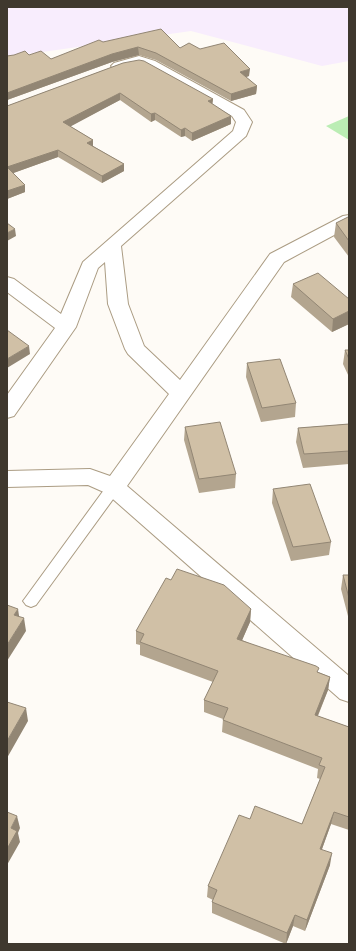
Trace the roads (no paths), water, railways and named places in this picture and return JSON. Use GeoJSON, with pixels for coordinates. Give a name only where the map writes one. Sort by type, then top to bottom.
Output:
{"type":"FeatureCollection","features":[{"type":"Feature","properties":{"kind":"street"},"geometry":{"type":"LineString","coordinates":[[7,411],[66,327],[90,266],[240,132],[244,122],[238,113],[150,64],[139,61],[103,72]]}},
{"type":"Feature","properties":{"kind":"street"},"geometry":{"type":"LineString","coordinates":[[114,487],[277,258],[349,220]]}},
{"type":"Feature","properties":{"kind":"street"},"geometry":{"type":"LineString","coordinates":[[112,245],[118,304],[135,349],[181,393]]}},
{"type":"Feature","properties":{"kind":"street"},"geometry":{"type":"LineString","coordinates":[[7,282],[66,327]]}},
{"type":"Feature","properties":{"kind":"street"},"geometry":{"type":"LineString","coordinates":[[7,479],[90,477],[129,466]]}},
{"type":"Feature","properties":{"kind":"street"},"geometry":{"type":"LineString","coordinates":[[90,477],[114,487],[349,691]]}},
{"type":"Feature","properties":{"kind":"lane"},"geometry":{"type":"LineString","coordinates":[[31,601],[114,487]]}}]}
